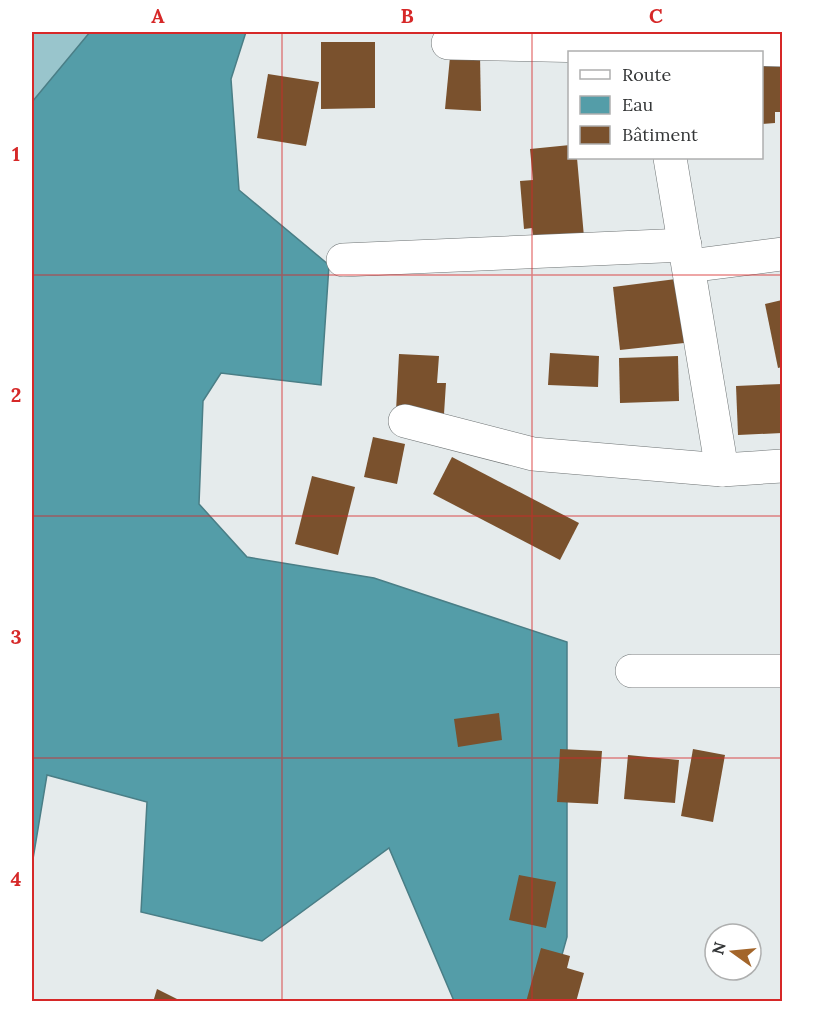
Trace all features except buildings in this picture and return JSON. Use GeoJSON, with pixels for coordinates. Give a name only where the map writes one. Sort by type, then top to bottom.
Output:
{"type":"FeatureCollection","features":[{"type":"Feature","properties":{"kind":"street"},"geometry":{"type":"LineString","coordinates":[[448,44],[665,44],[783,50]]}},
{"type":"Feature","properties":{"kind":"street"},"geometry":{"type":"LineString","coordinates":[[670,159],[722,470]]}},
{"type":"Feature","properties":{"kind":"street"},"geometry":{"type":"LineString","coordinates":[[343,260],[783,255]]}},
{"type":"Feature","properties":{"kind":"street"},"geometry":{"type":"LineString","coordinates":[[405,422],[533,454],[722,470],[783,466]]}},
{"type":"Feature","properties":{"kind":"street"},"geometry":{"type":"LineString","coordinates":[[632,671],[783,671]]}},
{"type":"Feature","properties":{"kind":"shaded area"},"geometry":{"type":"Polygon","coordinates":[[[32,32],[90,32],[32,102],[32,32]]]}},
{"type":"Feature","properties":{"kind":"water"},"geometry":{"type":"Polygon","coordinates":[[[90,32],[246,32],[231,79],[239,190],[329,265],[321,385],[221,373],[203,401],[199,504],[247,557],[374,578],[567,642],[567,937],[549,1001],[454,1001],[389,848],[262,941],[141,912],[147,802],[47,775],[32,865],[32,102],[90,32]]]}}]}
